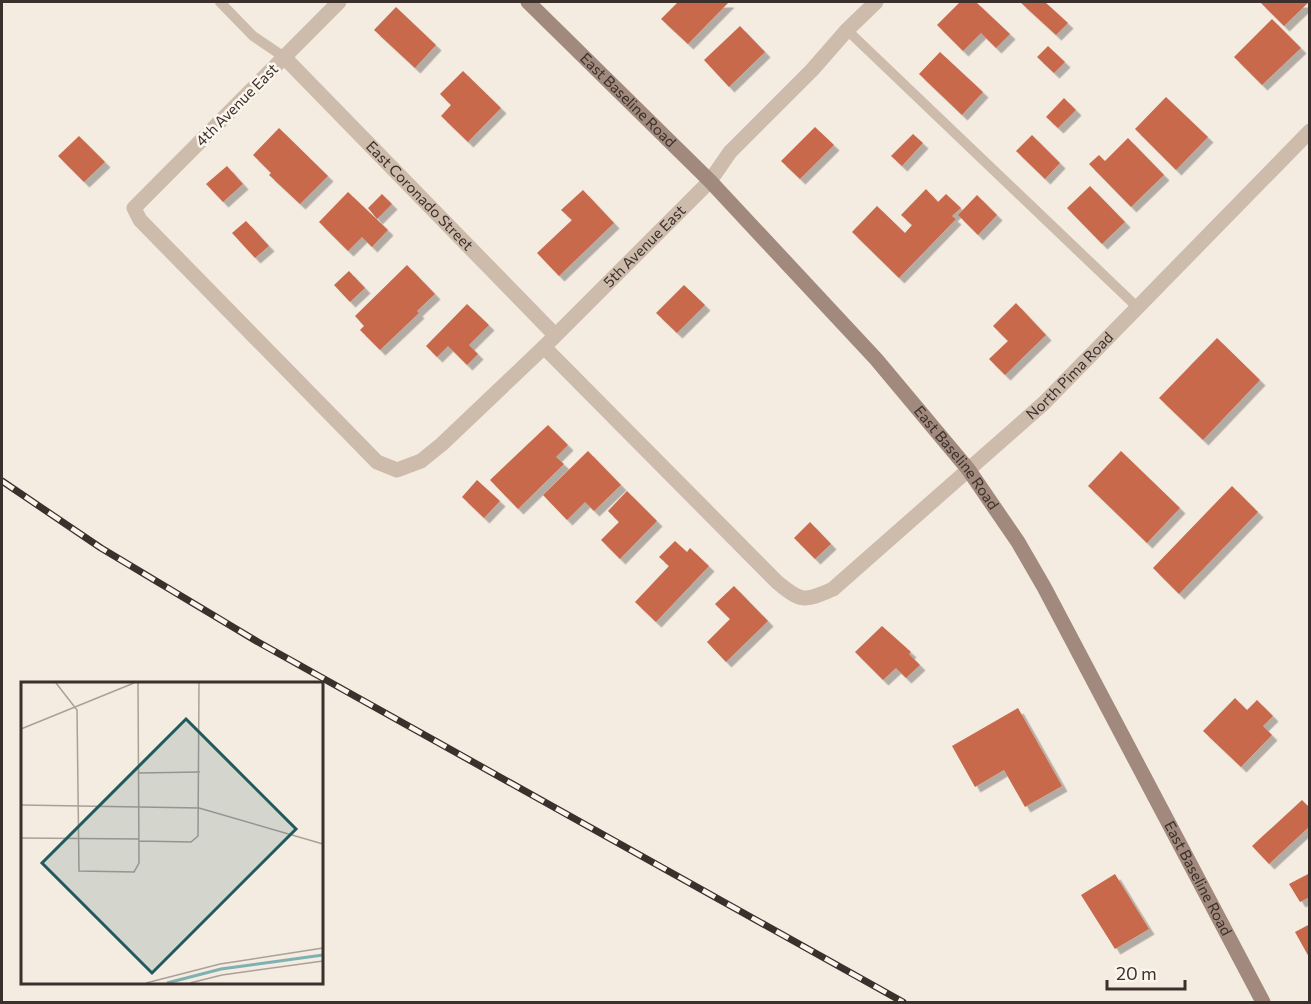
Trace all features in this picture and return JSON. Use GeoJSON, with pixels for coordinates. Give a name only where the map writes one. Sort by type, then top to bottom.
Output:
{"type":"FeatureCollection","features":[{"type":"Feature","properties":{"kind":"main road","name":"East Baseline Road"},"geometry":{"type":"LineString","coordinates":[[528,2],[710,181],[876,359],[968,469],[1018,542],[1044,587],[1263,1002]]}},
{"type":"Feature","properties":{"kind":"street","name":"4th Avenue East"},"geometry":{"type":"LineString","coordinates":[[339,2],[134,208],[140,220],[377,462],[397,470]]}},
{"type":"Feature","properties":{"kind":"street","name":"5th Avenue East"},"geometry":{"type":"LineString","coordinates":[[397,470],[421,461],[442,444],[543,347],[710,181],[730,152],[876,2]]}},
{"type":"Feature","properties":{"kind":"street","name":"East Coronado Street"},"geometry":{"type":"LineString","coordinates":[[284,57],[555,335]]}},
{"type":"Feature","properties":{"kind":"street","name":"North Pima Road"},"geometry":{"type":"LineString","coordinates":[[543,347],[777,582],[794,596],[810,599],[833,589],[1044,403],[1310,131]]}},
{"type":"Feature","properties":{"kind":"lane"},"geometry":{"type":"LineString","coordinates":[[220,2],[253,36],[284,57]]}},
{"type":"Feature","properties":{"kind":"lane"},"geometry":{"type":"LineString","coordinates":[[847,30],[1137,307]]}},
{"type":"Feature","properties":{"kind":"building"},"geometry":{"type":"Polygon","coordinates":[[[678,2],[729,2],[688,44],[661,19],[678,2]]]}},
{"type":"Feature","properties":{"kind":"building"},"geometry":{"type":"Polygon","coordinates":[[[960,2],[976,2],[1010,34],[996,48],[981,33],[963,51],[937,25],[960,2]]]}},
{"type":"Feature","properties":{"kind":"building"},"geometry":{"type":"Polygon","coordinates":[[[1020,2],[1045,2],[1068,23],[1056,35],[1020,2]]]}},
{"type":"Feature","properties":{"kind":"building"},"geometry":{"type":"Polygon","coordinates":[[[1260,2],[1309,2],[1284,26],[1260,2]]]}},
{"type":"Feature","properties":{"kind":"building"},"geometry":{"type":"Polygon","coordinates":[[[396,7],[436,45],[415,68],[374,30],[396,7]]]}},
{"type":"Feature","properties":{"kind":"building"},"geometry":{"type":"Polygon","coordinates":[[[1272,19],[1301,48],[1262,85],[1234,57],[1272,19]]]}},
{"type":"Feature","properties":{"kind":"building"},"geometry":{"type":"Polygon","coordinates":[[[740,26],[765,52],[729,87],[704,60],[740,26]]]}},
{"type":"Feature","properties":{"kind":"building"},"geometry":{"type":"Polygon","coordinates":[[[1048,46],[1065,62],[1054,73],[1037,57],[1048,46]]]}},
{"type":"Feature","properties":{"kind":"building"},"geometry":{"type":"Polygon","coordinates":[[[940,52],[983,92],[962,115],[919,74],[940,52]]]}},
{"type":"Feature","properties":{"kind":"building"},"geometry":{"type":"Polygon","coordinates":[[[463,71],[501,108],[468,142],[441,116],[451,105],[440,94],[463,71]]]}},
{"type":"Feature","properties":{"kind":"building"},"geometry":{"type":"Polygon","coordinates":[[[1166,97],[1208,137],[1176,170],[1135,129],[1166,97]]]}},
{"type":"Feature","properties":{"kind":"building"},"geometry":{"type":"Polygon","coordinates":[[[1064,98],[1076,110],[1058,128],[1046,117],[1064,98]]]}},
{"type":"Feature","properties":{"kind":"building"},"geometry":{"type":"Polygon","coordinates":[[[815,127],[834,145],[800,179],[781,161],[815,127]]]}},
{"type":"Feature","properties":{"kind":"building"},"geometry":{"type":"Polygon","coordinates":[[[279,128],[328,176],[300,204],[269,175],[271,173],[253,155],[279,128]]]}},
{"type":"Feature","properties":{"kind":"building"},"geometry":{"type":"Polygon","coordinates":[[[913,134],[923,143],[902,166],[891,156],[913,134]]]}},
{"type":"Feature","properties":{"kind":"building"},"geometry":{"type":"Polygon","coordinates":[[[1032,135],[1060,163],[1045,179],[1016,151],[1032,135]]]}},
{"type":"Feature","properties":{"kind":"building"},"geometry":{"type":"Polygon","coordinates":[[[79,136],[105,162],[84,182],[58,156],[79,136]]]}},
{"type":"Feature","properties":{"kind":"building"},"geometry":{"type":"Polygon","coordinates":[[[1128,138],[1164,175],[1131,207],[1089,164],[1099,155],[1105,161],[1128,138]]]}},
{"type":"Feature","properties":{"kind":"building"},"geometry":{"type":"Polygon","coordinates":[[[227,166],[243,184],[223,202],[206,184],[227,166]]]}},
{"type":"Feature","properties":{"kind":"building"},"geometry":{"type":"Polygon","coordinates":[[[1090,186],[1125,222],[1102,244],[1067,208],[1090,186]]]}},
{"type":"Feature","properties":{"kind":"building"},"geometry":{"type":"Polygon","coordinates":[[[926,189],[938,202],[946,194],[961,208],[952,216],[956,219],[899,278],[852,232],[877,206],[905,233],[912,225],[901,215],[926,189]]]}},
{"type":"Feature","properties":{"kind":"building"},"geometry":{"type":"Polygon","coordinates":[[[583,190],[614,223],[559,276],[537,253],[572,220],[561,210],[583,190]]]}},
{"type":"Feature","properties":{"kind":"building"},"geometry":{"type":"Polygon","coordinates":[[[348,192],[388,230],[372,247],[362,237],[348,251],[319,222],[348,192]]]}},
{"type":"Feature","properties":{"kind":"building"},"geometry":{"type":"Polygon","coordinates":[[[382,194],[392,204],[377,219],[368,208],[382,194]]]}},
{"type":"Feature","properties":{"kind":"building"},"geometry":{"type":"Polygon","coordinates":[[[977,195],[997,215],[978,235],[958,215],[977,195]]]}},
{"type":"Feature","properties":{"kind":"building"},"geometry":{"type":"Polygon","coordinates":[[[246,221],[269,246],[255,258],[232,233],[246,221]]]}},
{"type":"Feature","properties":{"kind":"building"},"geometry":{"type":"Polygon","coordinates":[[[407,265],[435,294],[417,311],[419,313],[380,350],[360,330],[364,326],[355,316],[407,265]]]}},
{"type":"Feature","properties":{"kind":"building"},"geometry":{"type":"Polygon","coordinates":[[[349,271],[365,288],[350,302],[334,285],[349,271]]]}},
{"type":"Feature","properties":{"kind":"building"},"geometry":{"type":"Polygon","coordinates":[[[684,285],[705,305],[677,333],[656,313],[684,285]]]}},
{"type":"Feature","properties":{"kind":"building"},"geometry":{"type":"Polygon","coordinates":[[[1016,303],[1046,335],[1005,375],[989,359],[1008,341],[993,326],[1016,303]]]}},
{"type":"Feature","properties":{"kind":"building"},"geometry":{"type":"Polygon","coordinates":[[[467,304],[489,325],[469,345],[478,354],[467,365],[448,346],[437,357],[426,346],[467,304]]]}},
{"type":"Feature","properties":{"kind":"building"},"geometry":{"type":"Polygon","coordinates":[[[1217,338],[1260,380],[1203,440],[1159,398],[1217,338]]]}},
{"type":"Feature","properties":{"kind":"building"},"geometry":{"type":"Polygon","coordinates":[[[548,425],[568,445],[556,457],[564,464],[518,509],[490,480],[548,425]]]}},
{"type":"Feature","properties":{"kind":"building"},"geometry":{"type":"Polygon","coordinates":[[[588,451],[621,485],[594,511],[585,502],[567,520],[543,495],[588,451]]]}},
{"type":"Feature","properties":{"kind":"building"},"geometry":{"type":"Polygon","coordinates":[[[1121,451],[1180,508],[1147,543],[1088,486],[1121,451]]]}},
{"type":"Feature","properties":{"kind":"building"},"geometry":{"type":"Polygon","coordinates":[[[477,480],[500,501],[484,518],[462,497],[477,480]]]}},
{"type":"Feature","properties":{"kind":"building"},"geometry":{"type":"Polygon","coordinates":[[[1232,486],[1258,512],[1179,594],[1153,568],[1232,486]]]}},
{"type":"Feature","properties":{"kind":"building"},"geometry":{"type":"Polygon","coordinates":[[[627,491],[657,521],[620,559],[601,540],[619,522],[608,511],[627,491]]]}},
{"type":"Feature","properties":{"kind":"building"},"geometry":{"type":"Polygon","coordinates":[[[810,522],[831,544],[815,559],[794,538],[810,522]]]}},
{"type":"Feature","properties":{"kind":"building"},"geometry":{"type":"Polygon","coordinates":[[[675,541],[687,552],[690,548],[709,566],[656,622],[635,602],[669,566],[659,557],[675,541]]]}},
{"type":"Feature","properties":{"kind":"building"},"geometry":{"type":"Polygon","coordinates":[[[734,586],[768,621],[726,662],[707,642],[730,619],[715,604],[734,586]]]}},
{"type":"Feature","properties":{"kind":"building"},"geometry":{"type":"Polygon","coordinates":[[[882,626],[911,652],[909,654],[920,665],[906,678],[896,668],[883,680],[855,652],[882,626]]]}},
{"type":"Feature","properties":{"kind":"building"},"geometry":{"type":"Polygon","coordinates":[[[1235,698],[1247,710],[1257,700],[1273,716],[1263,726],[1272,735],[1241,767],[1203,731],[1235,698]]]}},
{"type":"Feature","properties":{"kind":"building"},"geometry":{"type":"Polygon","coordinates":[[[1018,708],[1062,786],[1025,807],[1004,770],[975,787],[952,746],[1018,708]]]}},
{"type":"Feature","properties":{"kind":"building"},"geometry":{"type":"Polygon","coordinates":[[[1302,800],[1310,808],[1310,826],[1269,864],[1252,846],[1302,800]]]}},
{"type":"Feature","properties":{"kind":"building"},"geometry":{"type":"Polygon","coordinates":[[[1310,873],[1310,897],[1300,902],[1289,884],[1310,873]]]}},
{"type":"Feature","properties":{"kind":"building"},"geometry":{"type":"Polygon","coordinates":[[[1115,874],[1149,929],[1115,949],[1081,895],[1115,874]]]}},
{"type":"Feature","properties":{"kind":"building"},"geometry":{"type":"Polygon","coordinates":[[[1310,924],[1310,959],[1295,932],[1310,924]]]}},
{"type":"Feature","properties":{"kind":"railway"},"geometry":{"type":"LineString","coordinates":[[2,481],[101,548],[258,642],[903,1002]]}}]}
